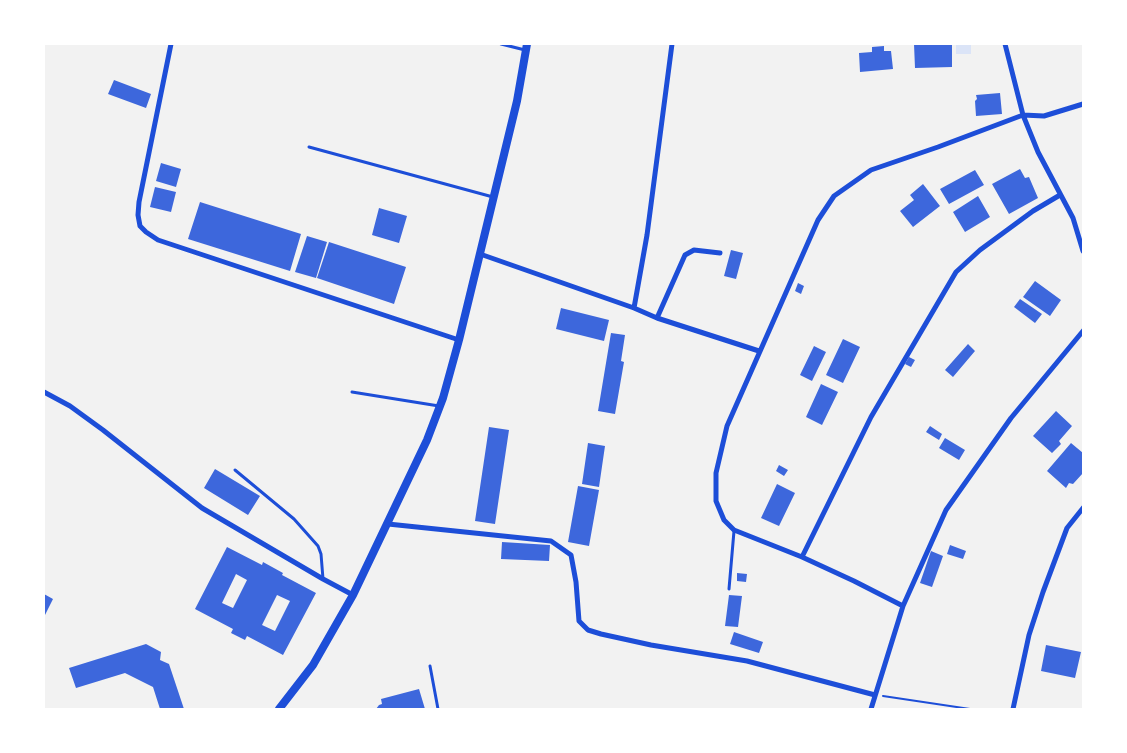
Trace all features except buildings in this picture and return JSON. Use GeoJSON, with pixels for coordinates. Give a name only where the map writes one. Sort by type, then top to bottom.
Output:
{"type":"FeatureCollection","features":[{"type":"Feature","properties":{"kind":"street"},"geometry":{"type":"LineString","coordinates":[[171,44],[139,202],[138,215],[140,226],[158,240],[459,340]]}},
{"type":"Feature","properties":{"kind":"street"},"geometry":{"type":"LineString","coordinates":[[634,308],[648,226],[672,44]]}},
{"type":"Feature","properties":{"kind":"street"},"geometry":{"type":"LineString","coordinates":[[1005,44],[1023,116],[1038,152],[1073,218],[1083,251]]}},
{"type":"Feature","properties":{"kind":"street"},"geometry":{"type":"LineString","coordinates":[[279,709],[313,666],[353,595],[427,440],[440,406],[459,340],[494,197],[517,101],[527,47]]}},
{"type":"Feature","properties":{"kind":"street"},"geometry":{"type":"LineString","coordinates":[[904,606],[854,580],[734,530],[724,520],[716,501],[716,473],[728,426],[759,351],[818,220],[834,196],[871,170],[1023,116],[1044,116],[1083,104]]}},
{"type":"Feature","properties":{"kind":"street"},"geometry":{"type":"LineString","coordinates":[[802,557],[871,417],[956,272],[980,250],[1033,211],[1060,195]]}},
{"type":"Feature","properties":{"kind":"street"},"geometry":{"type":"LineString","coordinates":[[657,318],[685,255],[694,250],[720,254]]}},
{"type":"Feature","properties":{"kind":"street"},"geometry":{"type":"LineString","coordinates":[[480,254],[634,308],[657,318],[759,351]]}},
{"type":"Feature","properties":{"kind":"street"},"geometry":{"type":"LineString","coordinates":[[871,709],[904,606],[942,518],[956,494],[1011,418],[1083,332]]}},
{"type":"Feature","properties":{"kind":"street"},"geometry":{"type":"LineString","coordinates":[[44,392],[70,406],[103,430],[202,508],[353,595]]}},
{"type":"Feature","properties":{"kind":"street"},"geometry":{"type":"LineString","coordinates":[[1013,709],[1029,635],[1042,592],[1068,528],[1083,508]]}},
{"type":"Feature","properties":{"kind":"street"},"geometry":{"type":"LineString","coordinates":[[388,524],[551,541],[571,556],[576,582],[579,620],[588,630],[651,645],[747,661],[875,695]]}},
{"type":"Feature","properties":{"kind":"lane"},"geometry":{"type":"LineString","coordinates":[[501,44],[527,47]]}},
{"type":"Feature","properties":{"kind":"lane"},"geometry":{"type":"LineString","coordinates":[[309,147],[494,197]]}},
{"type":"Feature","properties":{"kind":"lane"},"geometry":{"type":"LineString","coordinates":[[352,392],[440,406]]}},
{"type":"Feature","properties":{"kind":"lane"},"geometry":{"type":"LineString","coordinates":[[235,470],[294,519],[318,546],[321,554],[323,579]]}},
{"type":"Feature","properties":{"kind":"lane"},"geometry":{"type":"LineString","coordinates":[[729,589],[734,530]]}},
{"type":"Feature","properties":{"kind":"lane"},"geometry":{"type":"LineString","coordinates":[[430,666],[438,709]]}},
{"type":"Feature","properties":{"kind":"path"},"geometry":{"type":"LineString","coordinates":[[875,695],[970,709]]}},
{"type":"Feature","properties":{"kind":"shaded area"},"geometry":{"type":"Polygon","coordinates":[[[956,44],[971,44],[971,54],[956,54],[956,44]]]}}]}
